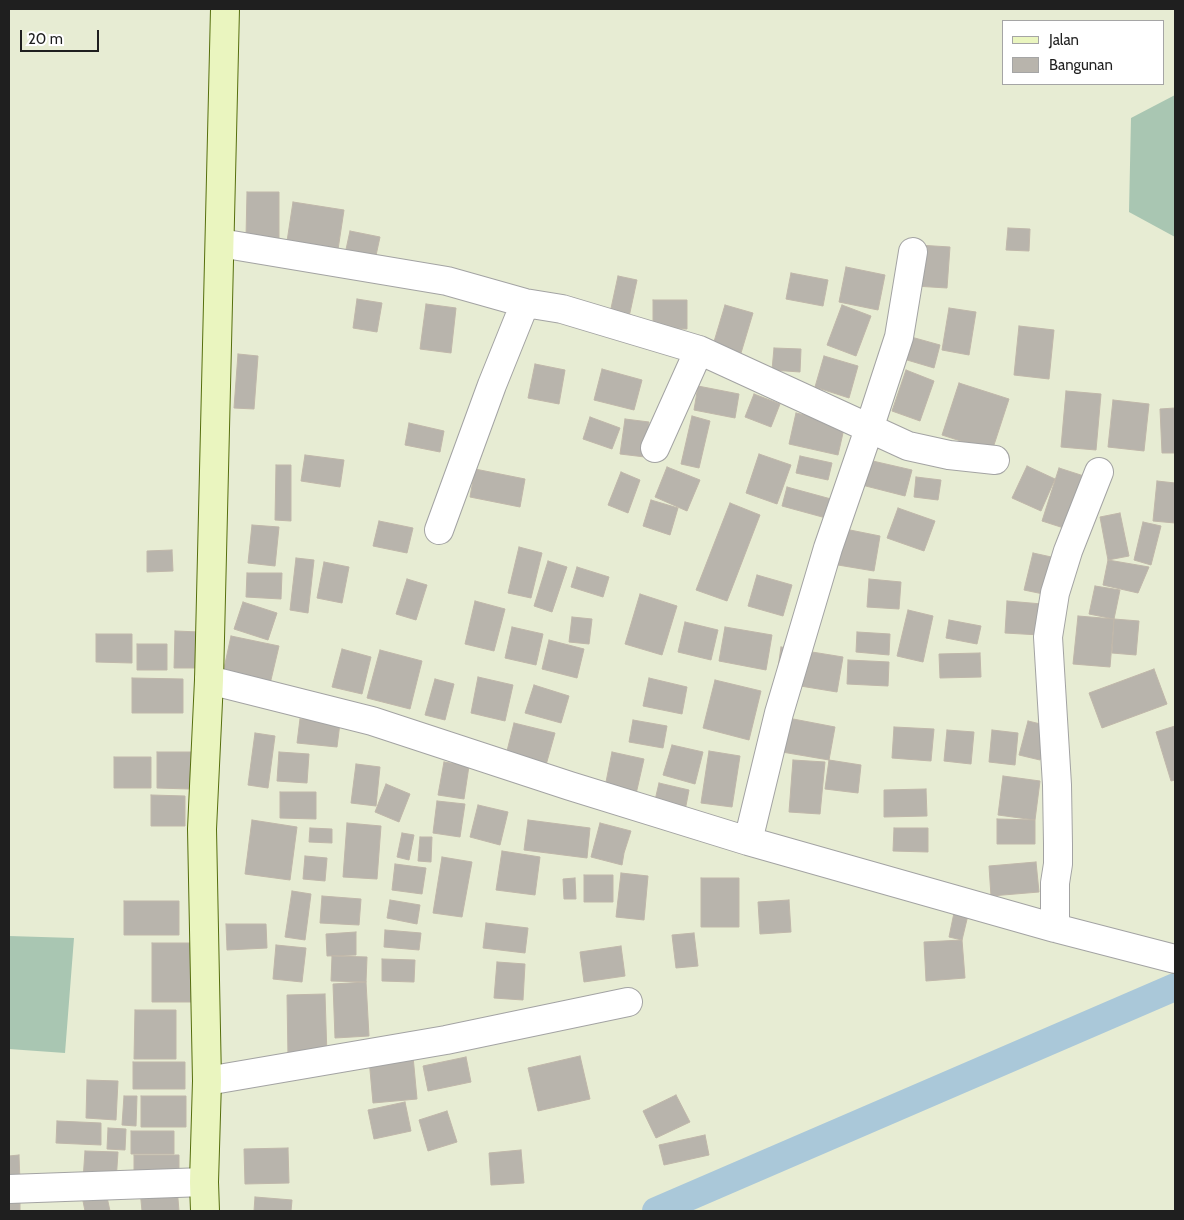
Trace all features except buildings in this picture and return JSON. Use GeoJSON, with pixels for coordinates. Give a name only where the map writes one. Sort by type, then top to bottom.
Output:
{"type":"FeatureCollection","features":[{"type":"Feature","properties":{"kind":"street"},"geometry":{"type":"LineString","coordinates":[[205,1211],[207,1080],[202,829],[209,680],[225,9]]}},
{"type":"Feature","properties":{"kind":"street"},"geometry":{"type":"LineString","coordinates":[[220,243],[447,281],[525,303],[562,309],[699,350],[908,446],[949,455],[995,460]]}},
{"type":"Feature","properties":{"kind":"street"},"geometry":{"type":"LineString","coordinates":[[748,841],[778,713],[828,548],[870,429],[899,337],[913,252]]}},
{"type":"Feature","properties":{"kind":"street"},"geometry":{"type":"LineString","coordinates":[[439,530],[492,385],[525,303]]}},
{"type":"Feature","properties":{"kind":"street"},"geometry":{"type":"LineString","coordinates":[[655,448],[699,350]]}},
{"type":"Feature","properties":{"kind":"street"},"geometry":{"type":"LineString","coordinates":[[1055,928],[1055,883],[1058,864],[1057,814],[1048,637],[1055,593],[1068,550],[1099,472]]}},
{"type":"Feature","properties":{"kind":"street"},"geometry":{"type":"LineString","coordinates":[[209,680],[372,721],[570,786],[748,841],[1175,960]]}},
{"type":"Feature","properties":{"kind":"street"},"geometry":{"type":"LineString","coordinates":[[207,1080],[446,1040],[628,1002]]}},
{"type":"Feature","properties":{"kind":"street"},"geometry":{"type":"LineString","coordinates":[[9,1189],[204,1182]]}},
{"type":"Feature","properties":{"kind":"green space"},"geometry":{"type":"Polygon","coordinates":[[[9,9],[1175,9],[1175,1211],[9,1211],[9,9]]]}},
{"type":"Feature","properties":{"kind":"green space"},"geometry":{"type":"Polygon","coordinates":[[[1175,95],[1175,237],[1129,212],[1131,118],[1175,95]]]}},
{"type":"Feature","properties":{"kind":"green space"},"geometry":{"type":"Polygon","coordinates":[[[9,936],[74,938],[65,1053],[9,1049],[9,936]]]}},
{"type":"Feature","properties":{"kind":"waterway"},"geometry":{"type":"LineString","coordinates":[[656,1211],[1175,987]]}}]}
